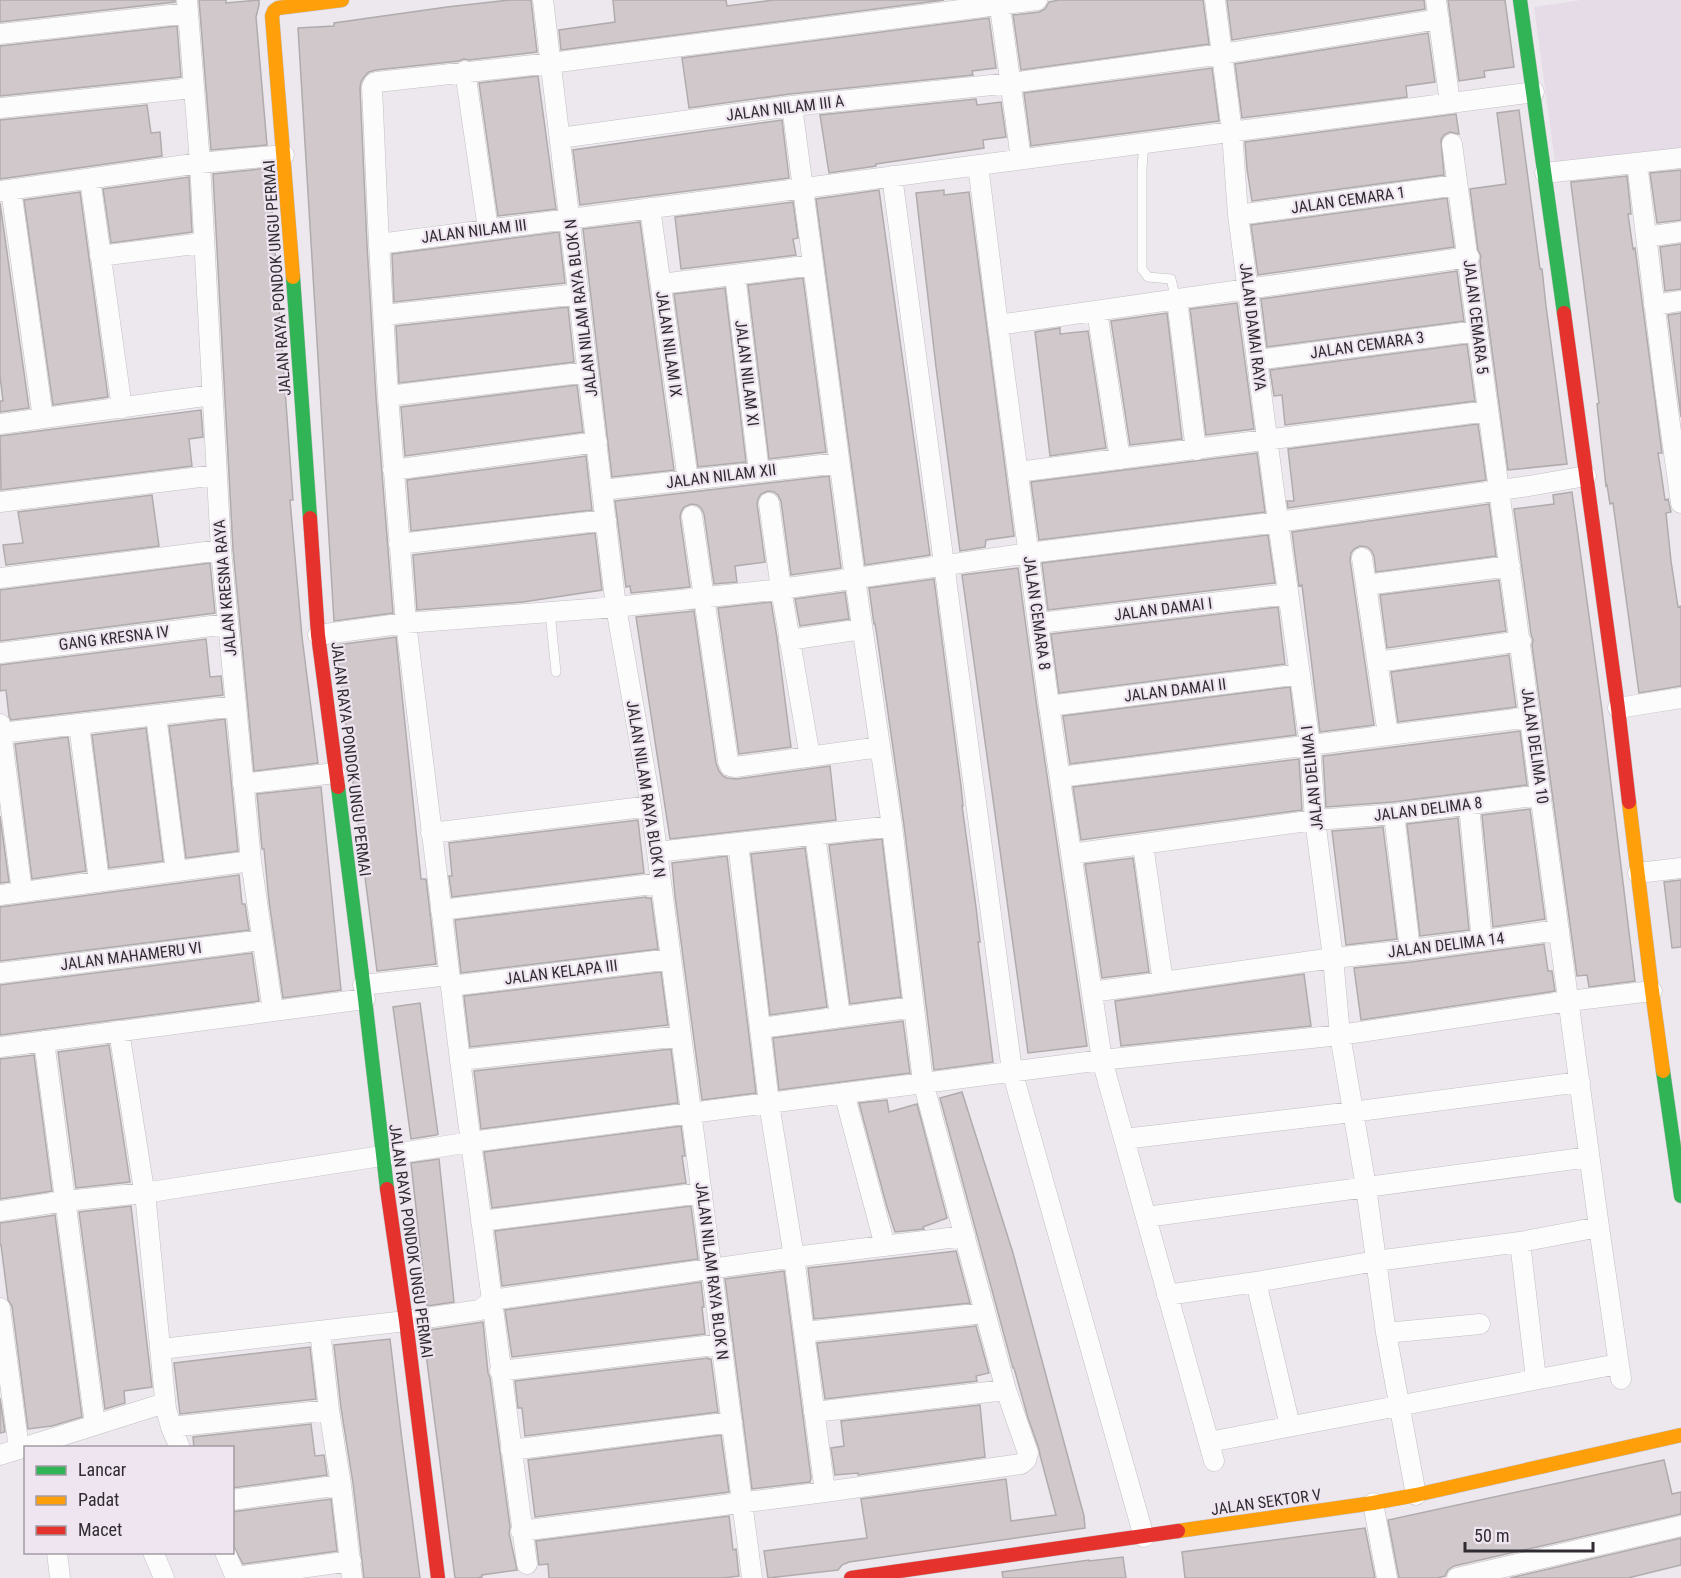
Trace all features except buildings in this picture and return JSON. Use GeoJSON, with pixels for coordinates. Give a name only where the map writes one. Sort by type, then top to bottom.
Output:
{"type":"FeatureCollection","features":[{"type":"Feature","properties":{"kind":"street","name":"JALAN RAYA PONDOK UNGU PERMAI"},"geometry":{"type":"LineString","coordinates":[[342,0],[278,8],[272,15],[285,155],[318,635],[364,992],[382,1156],[406,1322],[438,1578]]}},
{"type":"Feature","properties":{"kind":"street","name":"JALAN NILAM RAYA BLOK N"},"geometry":{"type":"LineString","coordinates":[[543,0],[616,607],[651,806],[752,1578]]}},
{"type":"Feature","properties":{"kind":"street"},"geometry":{"type":"LineString","coordinates":[[527,1564],[460,1060],[406,623],[388,396],[372,87],[374,83],[465,71],[550,63],[999,2],[1037,0]]}},
{"type":"Feature","properties":{"kind":"street","name":"JALAN DAMAI RAYA"},"geometry":{"type":"LineString","coordinates":[[1215,0],[1232,132],[1238,214],[1278,522]]}},
{"type":"Feature","properties":{"kind":"street"},"geometry":{"type":"LineString","coordinates":[[1520,0],[1618,708],[1652,992],[1681,1196]]}},
{"type":"Feature","properties":{"kind":"street"},"geometry":{"type":"LineString","coordinates":[[999,2],[1022,159]]}},
{"type":"Feature","properties":{"kind":"street"},"geometry":{"type":"LineString","coordinates":[[0,34],[187,6]]}},
{"type":"Feature","properties":{"kind":"street","name":"JALAN KRESNA RAYA"},"geometry":{"type":"LineString","coordinates":[[187,6],[200,163],[220,550],[251,861],[273,1011]]}},
{"type":"Feature","properties":{"kind":"street"},"geometry":{"type":"LineString","coordinates":[[1438,9],[1450,103]]}},
{"type":"Feature","properties":{"kind":"street","name":"JALAN NILAM III A"},"geometry":{"type":"LineString","coordinates":[[560,138],[792,106],[1011,83],[1222,54],[1438,9]]}},
{"type":"Feature","properties":{"kind":"street"},"geometry":{"type":"LineString","coordinates":[[465,71],[488,229]]}},
{"type":"Feature","properties":{"kind":"street"},"geometry":{"type":"LineString","coordinates":[[0,108],[193,88]]}},
{"type":"Feature","properties":{"kind":"street","name":"JALAN NILAM III"},"geometry":{"type":"LineString","coordinates":[[379,243],[1534,92]]}},
{"type":"Feature","properties":{"kind":"street"},"geometry":{"type":"LineString","coordinates":[[521,1531],[825,1492],[1023,1463],[1028,1454],[1006,1390],[923,1082],[892,826],[855,579],[792,106]]}},
{"type":"Feature","properties":{"kind":"street","name":"JALAN CEMARA 5"},"geometry":{"type":"LineString","coordinates":[[1452,144],[1469,258],[1498,490]]}},
{"type":"Feature","properties":{"kind":"street"},"geometry":{"type":"LineString","coordinates":[[44,418],[5,190],[200,163],[285,155]]}},
{"type":"Feature","properties":{"kind":"street"},"geometry":{"type":"LineString","coordinates":[[1545,173],[1681,158]]}},
{"type":"Feature","properties":{"kind":"street"},"geometry":{"type":"LineString","coordinates":[[1637,163],[1654,305],[1673,388],[1681,503]]}},
{"type":"Feature","properties":{"kind":"street","name":"JALAN CEMARA 8"},"geometry":{"type":"LineString","coordinates":[[978,165],[1049,706],[1102,1060],[1211,1451],[1290,1426]]}},
{"type":"Feature","properties":{"kind":"street"},"geometry":{"type":"LineString","coordinates":[[892,176],[1012,1071],[1144,1537]]}},
{"type":"Feature","properties":{"kind":"street"},"geometry":{"type":"LineString","coordinates":[[90,179],[122,408]]}},
{"type":"Feature","properties":{"kind":"street","name":"JALAN CEMARA 1"},"geometry":{"type":"LineString","coordinates":[[1238,214],[1457,185]]}},
{"type":"Feature","properties":{"kind":"street","name":"JALAN NILAM IX"},"geometry":{"type":"LineString","coordinates":[[650,208],[688,480]]}},
{"type":"Feature","properties":{"kind":"street"},"geometry":{"type":"LineString","coordinates":[[1646,237],[1681,232]]}},
{"type":"Feature","properties":{"kind":"street"},"geometry":{"type":"LineString","coordinates":[[100,256],[203,243]]}},
{"type":"Feature","properties":{"kind":"street"},"geometry":{"type":"LineString","coordinates":[[998,325],[1469,258]]}},
{"type":"Feature","properties":{"kind":"street"},"geometry":{"type":"LineString","coordinates":[[660,284],[813,265]]}},
{"type":"Feature","properties":{"kind":"street","name":"JALAN NILAM XI"},"geometry":{"type":"LineString","coordinates":[[735,275],[759,472]]}},
{"type":"Feature","properties":{"kind":"street"},"geometry":{"type":"LineString","coordinates":[[384,315],[579,294]]}},
{"type":"Feature","properties":{"kind":"street"},"geometry":{"type":"LineString","coordinates":[[1176,300],[1196,450]]}},
{"type":"Feature","properties":{"kind":"street"},"geometry":{"type":"LineString","coordinates":[[1654,305],[1681,301]]}},
{"type":"Feature","properties":{"kind":"street"},"geometry":{"type":"LineString","coordinates":[[1097,311],[1119,459]]}},
{"type":"Feature","properties":{"kind":"street","name":"JALAN CEMARA 3"},"geometry":{"type":"LineString","coordinates":[[1257,360],[1478,331]]}},
{"type":"Feature","properties":{"kind":"street"},"geometry":{"type":"LineString","coordinates":[[388,396],[588,372]]}},
{"type":"Feature","properties":{"kind":"street"},"geometry":{"type":"LineString","coordinates":[[0,424],[212,395]]}},
{"type":"Feature","properties":{"kind":"street"},"geometry":{"type":"LineString","coordinates":[[1018,472],[1488,411]]}},
{"type":"Feature","properties":{"kind":"street"},"geometry":{"type":"LineString","coordinates":[[393,470],[597,442]]}},
{"type":"Feature","properties":{"kind":"street","name":"JALAN NILAM XII"},"geometry":{"type":"LineString","coordinates":[[602,490],[840,463]]}},
{"type":"Feature","properties":{"kind":"street"},"geometry":{"type":"LineString","coordinates":[[0,502],[216,475]]}},
{"type":"Feature","properties":{"kind":"street"},"geometry":{"type":"LineString","coordinates":[[318,635],[406,623],[616,607],[780,589],[1029,553],[1278,522],[1586,476]]}},
{"type":"Feature","properties":{"kind":"street","name":"JALAN DELIMA 10"},"geometry":{"type":"LineString","coordinates":[[1498,490],[1521,641],[1589,1157],[1620,1371],[1536,1379]]}},
{"type":"Feature","properties":{"kind":"street"},"geometry":{"type":"LineString","coordinates":[[769,503],[780,589],[810,757]]}},
{"type":"Feature","properties":{"kind":"street"},"geometry":{"type":"LineString","coordinates":[[692,516],[730,766],[880,747]]}},
{"type":"Feature","properties":{"kind":"street"},"geometry":{"type":"LineString","coordinates":[[399,544],[606,520]]}},
{"type":"Feature","properties":{"kind":"street","name":"JALAN DELIMA I"},"geometry":{"type":"LineString","coordinates":[[1278,522],[1310,745],[1340,1035],[1366,1187],[1386,1333],[1416,1495]]}},
{"type":"Feature","properties":{"kind":"street"},"geometry":{"type":"LineString","coordinates":[[0,578],[220,550]]}},
{"type":"Feature","properties":{"kind":"street"},"geometry":{"type":"LineString","coordinates":[[1362,558],[1388,735]]}},
{"type":"Feature","properties":{"kind":"street"},"geometry":{"type":"LineString","coordinates":[[1366,585],[1510,566]]}},
{"type":"Feature","properties":{"kind":"street","name":"JALAN DAMAI I"},"geometry":{"type":"LineString","coordinates":[[1039,624],[1288,594]]}},
{"type":"Feature","properties":{"kind":"street","name":"GANG KRESNA IV"},"geometry":{"type":"LineString","coordinates":[[0,653],[228,624]]}},
{"type":"Feature","properties":{"kind":"street"},"geometry":{"type":"LineString","coordinates":[[789,640],[862,629]]}},
{"type":"Feature","properties":{"kind":"street"},"geometry":{"type":"LineString","coordinates":[[1378,662],[1521,641]]}},
{"type":"Feature","properties":{"kind":"street","name":"JALAN DAMAI II"},"geometry":{"type":"LineString","coordinates":[[1049,706],[1300,674]]}},
{"type":"Feature","properties":{"kind":"street"},"geometry":{"type":"LineString","coordinates":[[1618,708],[1681,698]]}},
{"type":"Feature","properties":{"kind":"street"},"geometry":{"type":"LineString","coordinates":[[22,892],[1,729],[79,725],[235,706]]}},
{"type":"Feature","properties":{"kind":"street"},"geometry":{"type":"LineString","coordinates":[[156,715],[176,871]]}},
{"type":"Feature","properties":{"kind":"street"},"geometry":{"type":"LineString","coordinates":[[1060,777],[1531,717]]}},
{"type":"Feature","properties":{"kind":"street"},"geometry":{"type":"LineString","coordinates":[[79,725],[99,881]]}},
{"type":"Feature","properties":{"kind":"street"},"geometry":{"type":"LineString","coordinates":[[243,784],[335,773]]}},
{"type":"Feature","properties":{"kind":"street","name":"JALAN DELIMA 8"},"geometry":{"type":"LineString","coordinates":[[1071,854],[1143,846],[1316,820],[1394,814],[1541,795]]}},
{"type":"Feature","properties":{"kind":"street"},"geometry":{"type":"LineString","coordinates":[[1469,805],[1482,941]]}},
{"type":"Feature","properties":{"kind":"street"},"geometry":{"type":"LineString","coordinates":[[431,833],[651,806]]}},
{"type":"Feature","properties":{"kind":"street"},"geometry":{"type":"LineString","coordinates":[[1394,814],[1410,950]]}},
{"type":"Feature","properties":{"kind":"street"},"geometry":{"type":"LineString","coordinates":[[657,852],[892,826]]}},
{"type":"Feature","properties":{"kind":"street"},"geometry":{"type":"LineString","coordinates":[[815,834],[840,1016]]}},
{"type":"Feature","properties":{"kind":"street"},"geometry":{"type":"LineString","coordinates":[[738,843],[770,1104],[794,1257],[825,1492]]}},
{"type":"Feature","properties":{"kind":"street"},"geometry":{"type":"LineString","coordinates":[[1143,846],[1163,982]]}},
{"type":"Feature","properties":{"kind":"street"},"geometry":{"type":"LineString","coordinates":[[0,895],[251,861]]}},
{"type":"Feature","properties":{"kind":"street"},"geometry":{"type":"LineString","coordinates":[[1638,873],[1681,868]]}},
{"type":"Feature","properties":{"kind":"street"},"geometry":{"type":"LineString","coordinates":[[441,910],[661,883]]}},
{"type":"Feature","properties":{"kind":"street","name":"JALAN DELIMA 14"},"geometry":{"type":"LineString","coordinates":[[1092,992],[1333,958],[1559,930]]}},
{"type":"Feature","properties":{"kind":"street","name":"JALAN MAHAMERU VI"},"geometry":{"type":"LineString","coordinates":[[0,973],[262,940]]}},
{"type":"Feature","properties":{"kind":"street","name":"JALAN KELAPA III"},"geometry":{"type":"LineString","coordinates":[[0,1047],[273,1011],[364,992],[671,959]]}},
{"type":"Feature","properties":{"kind":"street"},"geometry":{"type":"LineString","coordinates":[[0,1211],[65,1201],[144,1193],[471,1142],[923,1082],[1102,1060],[1340,1035],[1569,1001],[1652,992]]}},
{"type":"Feature","properties":{"kind":"street"},"geometry":{"type":"LineString","coordinates":[[761,1028],[914,1007]]}},
{"type":"Feature","properties":{"kind":"street"},"geometry":{"type":"LineString","coordinates":[[119,1031],[144,1193],[165,1403],[179,1446]]}},
{"type":"Feature","properties":{"kind":"street"},"geometry":{"type":"LineString","coordinates":[[460,1060],[681,1036]]}},
{"type":"Feature","properties":{"kind":"street"},"geometry":{"type":"LineString","coordinates":[[44,1041],[95,1425]]}},
{"type":"Feature","properties":{"kind":"street"},"geometry":{"type":"LineString","coordinates":[[1124,1139],[1580,1082]]}},
{"type":"Feature","properties":{"kind":"street"},"geometry":{"type":"LineString","coordinates":[[844,1093],[885,1246]]}},
{"type":"Feature","properties":{"kind":"street"},"geometry":{"type":"LineString","coordinates":[[1146,1217],[1589,1157]]}},
{"type":"Feature","properties":{"kind":"street"},"geometry":{"type":"LineString","coordinates":[[481,1221],[702,1193]]}},
{"type":"Feature","properties":{"kind":"street"},"geometry":{"type":"LineString","coordinates":[[1167,1295],[1376,1261],[1520,1242],[1599,1227]]}},
{"type":"Feature","properties":{"kind":"street"},"geometry":{"type":"LineString","coordinates":[[161,1349],[406,1322],[480,1310],[492,1300],[794,1257],[964,1236]]}},
{"type":"Feature","properties":{"kind":"street"},"geometry":{"type":"LineString","coordinates":[[1256,1282],[1290,1426],[1536,1379],[1520,1242]]}},
{"type":"Feature","properties":{"kind":"street"},"geometry":{"type":"LineString","coordinates":[[0,1308],[19,1449]]}},
{"type":"Feature","properties":{"kind":"street"},"geometry":{"type":"LineString","coordinates":[[804,1332],[985,1313]]}},
{"type":"Feature","properties":{"kind":"street"},"geometry":{"type":"LineString","coordinates":[[1386,1333],[1479,1324]]}},
{"type":"Feature","properties":{"kind":"street"},"geometry":{"type":"LineString","coordinates":[[226,1554],[236,1577],[351,1570],[320,1331]]}},
{"type":"Feature","properties":{"kind":"street"},"geometry":{"type":"LineString","coordinates":[[501,1371],[722,1344]]}},
{"type":"Feature","properties":{"kind":"street"},"geometry":{"type":"LineString","coordinates":[[814,1412],[1006,1390]]}},
{"type":"Feature","properties":{"kind":"street"},"geometry":{"type":"LineString","coordinates":[[28,1446],[165,1403]]}},
{"type":"Feature","properties":{"kind":"street"},"geometry":{"type":"LineString","coordinates":[[171,1427],[329,1410]]}},
{"type":"Feature","properties":{"kind":"street"},"geometry":{"type":"LineString","coordinates":[[511,1450],[732,1422]]}},
{"type":"Feature","properties":{"kind":"street","name":"JALAN SEKTOR V"},"geometry":{"type":"LineString","coordinates":[[851,1578],[898,1575],[1373,1503],[1681,1436]]}},
{"type":"Feature","properties":{"kind":"street"},"geometry":{"type":"LineString","coordinates":[[0,1455],[24,1447]]}},
{"type":"Feature","properties":{"kind":"street"},"geometry":{"type":"LineString","coordinates":[[234,1500],[341,1485]]}},
{"type":"Feature","properties":{"kind":"street"},"geometry":{"type":"LineString","coordinates":[[1373,1503],[1388,1578]]}},
{"type":"Feature","properties":{"kind":"street"},"geometry":{"type":"LineString","coordinates":[[1457,1578],[1681,1526]]}},
{"type":"Feature","properties":{"kind":"street"},"geometry":{"type":"LineString","coordinates":[[57,1554],[60,1578]]}},
{"type":"Feature","properties":{"kind":"street"},"geometry":{"type":"LineString","coordinates":[[154,1554],[164,1578]]}},
{"type":"Feature","properties":{"kind":"lane"},"geometry":{"type":"LineString","coordinates":[[1144,143],[1142,269],[1149,277],[1171,279],[1176,300]]}},
{"type":"Feature","properties":{"kind":"lane"},"geometry":{"type":"LineString","coordinates":[[550,612],[556,672]]}},
{"type":"Feature","properties":{"kind":"shaded area"},"geometry":{"type":"Polygon","coordinates":[[[1581,0],[1681,0],[1681,154],[1556,170],[1534,7],[1581,0]]]}},
{"type":"Feature","properties":{"kind":"traffic: fast"},"geometry":{"type":"LineString","coordinates":[[1520,0],[1564,313]]}},
{"type":"Feature","properties":{"kind":"traffic: fast"},"geometry":{"type":"LineString","coordinates":[[293,277],[310,518]]}},
{"type":"Feature","properties":{"kind":"traffic: fast"},"geometry":{"type":"LineString","coordinates":[[338,787],[387,1189]]}},
{"type":"Feature","properties":{"kind":"traffic: fast"},"geometry":{"type":"LineString","coordinates":[[1663,1071],[1681,1196]]}},
{"type":"Feature","properties":{"kind":"traffic: slow"},"geometry":{"type":"LineString","coordinates":[[293,277],[272,16],[278,8],[342,0]]}},
{"type":"Feature","properties":{"kind":"traffic: slow"},"geometry":{"type":"LineString","coordinates":[[1629,802],[1663,1071]]}},
{"type":"Feature","properties":{"kind":"traffic: slow"},"geometry":{"type":"LineString","coordinates":[[1178,1531],[1416,1495],[1681,1435]]}},
{"type":"Feature","properties":{"kind":"traffic: jam"},"geometry":{"type":"LineString","coordinates":[[1564,313],[1629,802]]}},
{"type":"Feature","properties":{"kind":"traffic: jam"},"geometry":{"type":"LineString","coordinates":[[310,518],[318,635],[338,787]]}},
{"type":"Feature","properties":{"kind":"traffic: jam"},"geometry":{"type":"LineString","coordinates":[[387,1189],[438,1578]]}},
{"type":"Feature","properties":{"kind":"traffic: jam"},"geometry":{"type":"LineString","coordinates":[[851,1578],[1178,1531]]}}]}
